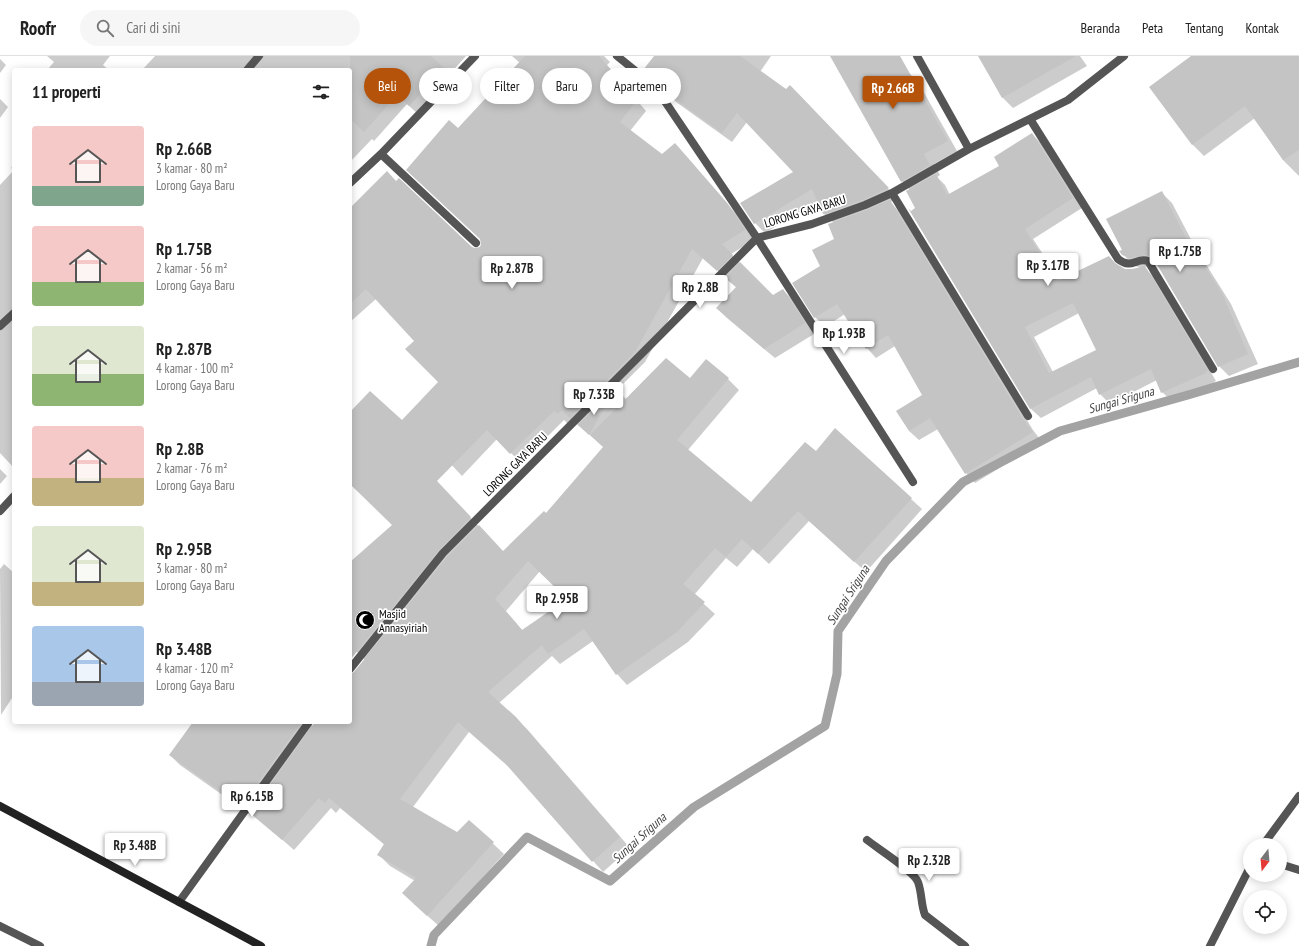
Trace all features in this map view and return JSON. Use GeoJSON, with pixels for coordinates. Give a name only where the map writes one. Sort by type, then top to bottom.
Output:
{"type":"FeatureCollection","features":[{"type":"Feature","properties":{"kind":"main road"},"geometry":{"type":"LineString","coordinates":[[0,806],[261,946]]}},
{"type":"Feature","properties":{"kind":"street"},"geometry":{"type":"LineString","coordinates":[[249,68],[259,56]]}},
{"type":"Feature","properties":{"kind":"street"},"geometry":{"type":"LineString","coordinates":[[352,181],[381,154],[475,56]]}},
{"type":"Feature","properties":{"kind":"street"},"geometry":{"type":"LineString","coordinates":[[617,56],[643,77],[662,97],[757,238],[913,482]]}},
{"type":"Feature","properties":{"kind":"street"},"geometry":{"type":"LineString","coordinates":[[918,56],[970,149]]}},
{"type":"Feature","properties":{"kind":"street","name":"LORONG GAYA BARU"},"geometry":{"type":"LineString","coordinates":[[352,666],[443,553],[757,238],[812,224],[865,205],[892,193],[970,149],[1068,100],[1124,56]]}},
{"type":"Feature","properties":{"kind":"street"},"geometry":{"type":"LineString","coordinates":[[1030,119],[1118,259],[1126,264],[1142,260],[1148,261],[1213,369]]}},
{"type":"Feature","properties":{"kind":"street"},"geometry":{"type":"LineString","coordinates":[[381,154],[476,243]]}},
{"type":"Feature","properties":{"kind":"street"},"geometry":{"type":"LineString","coordinates":[[892,193],[1028,416]]}},
{"type":"Feature","properties":{"kind":"street"},"geometry":{"type":"LineString","coordinates":[[0,326],[12,315]]}},
{"type":"Feature","properties":{"kind":"street"},"geometry":{"type":"LineString","coordinates":[[0,511],[12,498]]}},
{"type":"Feature","properties":{"kind":"street"},"geometry":{"type":"LineString","coordinates":[[179,902],[308,724]]}},
{"type":"Feature","properties":{"kind":"street"},"geometry":{"type":"LineString","coordinates":[[1268,838],[1299,796]]}},
{"type":"Feature","properties":{"kind":"street"},"geometry":{"type":"LineString","coordinates":[[867,840],[918,880],[922,908],[925,916],[965,946]]}},
{"type":"Feature","properties":{"kind":"street"},"geometry":{"type":"LineString","coordinates":[[1287,866],[1299,870]]}},
{"type":"Feature","properties":{"kind":"street"},"geometry":{"type":"LineString","coordinates":[[1210,946],[1243,881]]}},
{"type":"Feature","properties":{"kind":"street"},"geometry":{"type":"LineString","coordinates":[[0,926],[40,946]]}},
{"type":"Feature","properties":{"kind":"building"},"geometry":{"type":"Polygon","coordinates":[[[350,56],[431,56],[444,68],[419,68],[419,95],[411,104],[411,68],[364,68],[364,104],[389,104],[364,132],[352,121],[352,68],[350,68],[350,56]]]}},
{"type":"Feature","properties":{"kind":"building"},"geometry":{"type":"Polygon","coordinates":[[[525,56],[599,56],[609,68],[600,68],[600,104],[634,104],[620,122],[662,154],[675,143],[728,204],[745,230],[722,244],[733,255],[717,271],[692,249],[635,352],[570,418],[562,410],[558,414],[554,411],[510,454],[487,430],[437,481],[471,517],[439,550],[352,658],[352,560],[392,525],[352,486],[352,410],[370,391],[402,420],[438,382],[405,349],[414,341],[366,289],[352,302],[352,206],[387,171],[396,181],[399,178],[472,247],[480,247],[480,239],[406,170],[449,120],[458,128],[480,104],[534,104],[534,68],[514,68],[525,56]]]}},
{"type":"Feature","properties":{"kind":"building"},"geometry":{"type":"Polygon","coordinates":[[[654,56],[740,56],[786,89],[790,85],[889,188],[863,200],[823,214],[812,189],[754,224],[740,203],[793,172],[737,113],[722,133],[681,104],[681,68],[645,68],[654,56]]]}},
{"type":"Feature","properties":{"kind":"building"},"geometry":{"type":"Polygon","coordinates":[[[830,56],[900,56],[948,141],[924,154],[930,165],[901,182],[830,56]]]}},
{"type":"Feature","properties":{"kind":"building"},"geometry":{"type":"Polygon","coordinates":[[[978,56],[1076,56],[1002,98],[978,56]]]}},
{"type":"Feature","properties":{"kind":"building"},"geometry":{"type":"Polygon","coordinates":[[[1191,56],[1299,56],[1299,150],[1283,160],[1245,106],[1192,145],[1149,87],[1191,56]]]}},
{"type":"Feature","properties":{"kind":"building"},"geometry":{"type":"Polygon","coordinates":[[[1032,133],[1073,198],[1025,229],[1057,281],[1109,256],[1115,263],[1125,269],[1145,266],[1208,371],[1205,372],[1206,373],[1161,393],[1151,369],[1099,395],[1091,377],[1030,409],[908,208],[911,211],[915,208],[906,191],[936,174],[947,195],[999,166],[994,157],[1032,133]],[[1073,303],[1025,327],[1049,373],[1096,350],[1073,303]]]}},
{"type":"Feature","properties":{"kind":"building"},"geometry":{"type":"Polygon","coordinates":[[[1162,191],[1185,236],[1222,293],[1248,354],[1218,367],[1153,258],[1145,255],[1130,258],[1122,255],[1119,251],[1122,250],[1106,219],[1162,191]]]}},
{"type":"Feature","properties":{"kind":"building"},"geometry":{"type":"Polygon","coordinates":[[[890,200],[1023,419],[1033,432],[965,474],[930,418],[909,431],[896,411],[922,395],[888,335],[866,349],[837,304],[814,318],[792,283],[820,266],[812,250],[834,239],[828,224],[890,200]]]}},
{"type":"Feature","properties":{"kind":"building"},"geometry":{"type":"Polygon","coordinates":[[[740,262],[773,295],[783,289],[805,323],[764,349],[716,308],[736,287],[725,278],[740,262]]]}},
{"type":"Feature","properties":{"kind":"building"},"geometry":{"type":"Polygon","coordinates":[[[666,358],[690,378],[706,359],[729,378],[677,440],[751,502],[805,442],[816,451],[835,428],[912,498],[854,562],[798,511],[758,554],[742,539],[726,557],[715,548],[683,584],[705,602],[677,632],[616,675],[584,629],[548,654],[542,645],[488,692],[516,717],[620,837],[592,862],[505,763],[458,722],[400,799],[457,832],[469,820],[494,842],[427,916],[402,893],[416,878],[377,855],[384,844],[329,798],[325,803],[319,798],[282,840],[250,813],[313,724],[352,724],[352,673],[447,557],[479,525],[503,551],[544,511],[546,513],[603,447],[590,435],[666,358]],[[528,561],[495,599],[522,630],[567,599],[528,561]]]}},
{"type":"Feature","properties":{"kind":"building"},"geometry":{"type":"Polygon","coordinates":[[[616,388],[589,435],[578,425],[616,388]]]}},
{"type":"Feature","properties":{"kind":"building"},"geometry":{"type":"Polygon","coordinates":[[[192,724],[301,724],[241,806],[169,755],[192,724]]]}},
{"type":"Feature","properties":{"kind":"waterway","name":"Sungai Sriguna"},"geometry":{"type":"LineString","coordinates":[[431,946],[434,935],[527,837],[610,881],[694,807],[825,726],[837,674],[838,631],[886,561],[963,482],[1060,431],[1299,362]]}},
{"type":"Feature","properties":{"kind":"place","name":"Masjid Annasyiriah"},"geometry":{"type":"Point","coordinates":[365,620]}}]}
